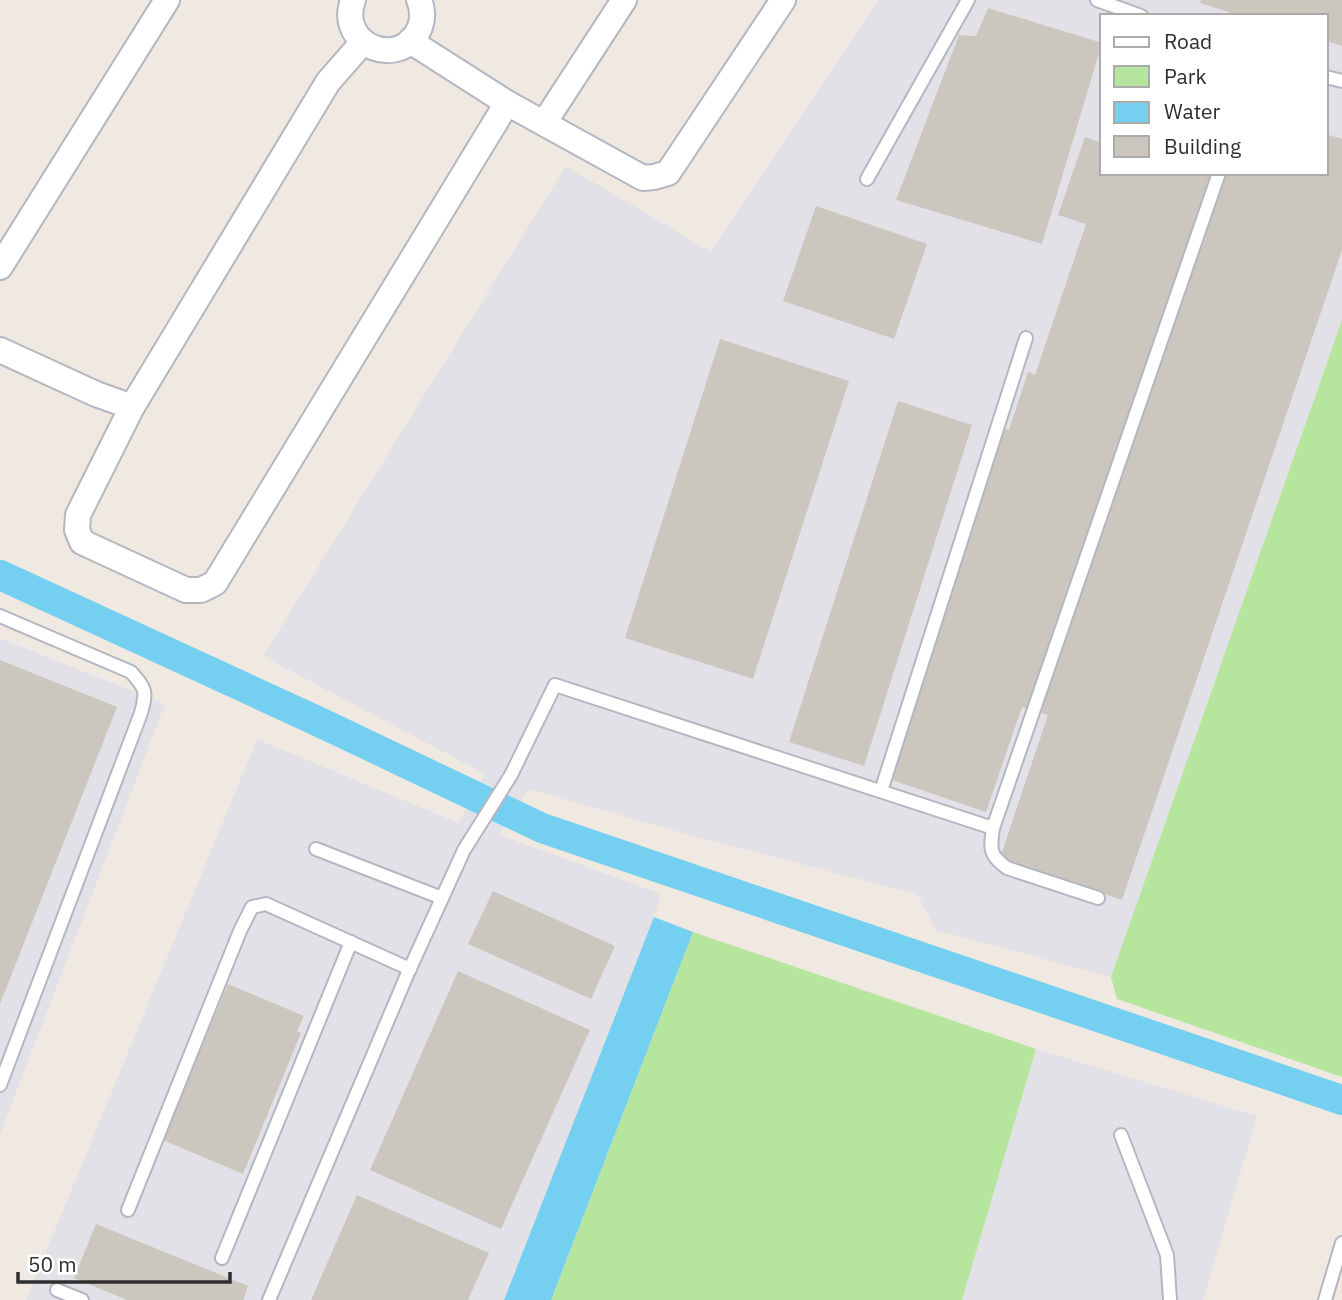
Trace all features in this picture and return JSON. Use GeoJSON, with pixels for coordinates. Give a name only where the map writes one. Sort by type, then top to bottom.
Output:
{"type":"FeatureCollection","features":[{"type":"Feature","properties":{"kind":"street"},"geometry":{"type":"LineString","coordinates":[[0,267],[167,0]]}},
{"type":"Feature","properties":{"kind":"street"},"geometry":{"type":"LineString","coordinates":[[353,0],[350,21],[355,33],[374,49],[387,51],[400,48],[418,31],[422,19],[419,0]]}},
{"type":"Feature","properties":{"kind":"street"},"geometry":{"type":"LineString","coordinates":[[544,123],[624,0]]}},
{"type":"Feature","properties":{"kind":"street"},"geometry":{"type":"LineString","coordinates":[[410,41],[507,103],[643,178],[654,177],[668,173],[783,0]]}},
{"type":"Feature","properties":{"kind":"street"},"geometry":{"type":"LineString","coordinates":[[363,42],[328,82],[132,407],[78,515],[77,530],[82,542],[186,590],[201,590],[215,583],[507,103]]}},
{"type":"Feature","properties":{"kind":"street"},"geometry":{"type":"LineString","coordinates":[[0,350],[96,394],[132,407]]}},
{"type":"Feature","properties":{"kind":"lane"},"geometry":{"type":"LineString","coordinates":[[867,179],[968,0]]}},
{"type":"Feature","properties":{"kind":"lane"},"geometry":{"type":"LineString","coordinates":[[1097,0],[1136,14]]}},
{"type":"Feature","properties":{"kind":"lane"},"geometry":{"type":"LineString","coordinates":[[1098,898],[1007,868],[995,860],[990,849],[993,828],[1218,175]]}},
{"type":"Feature","properties":{"kind":"lane"},"geometry":{"type":"LineString","coordinates":[[881,791],[1026,338]]}},
{"type":"Feature","properties":{"kind":"lane"},"geometry":{"type":"LineString","coordinates":[[0,616],[131,672],[141,683],[146,695],[0,1085]]}},
{"type":"Feature","properties":{"kind":"lane"},"geometry":{"type":"LineString","coordinates":[[270,1300],[410,969],[464,850],[511,775],[555,685],[993,828]]}},
{"type":"Feature","properties":{"kind":"lane"},"geometry":{"type":"LineString","coordinates":[[316,849],[442,898]]}},
{"type":"Feature","properties":{"kind":"lane"},"geometry":{"type":"LineString","coordinates":[[128,1209],[240,931],[252,908],[266,904],[410,969]]}},
{"type":"Feature","properties":{"kind":"lane"},"geometry":{"type":"LineString","coordinates":[[222,1258],[351,942]]}},
{"type":"Feature","properties":{"kind":"lane"},"geometry":{"type":"LineString","coordinates":[[1121,1136],[1167,1255],[1170,1300]]}},
{"type":"Feature","properties":{"kind":"lane"},"geometry":{"type":"LineString","coordinates":[[1325,1300],[1342,1243]]}},
{"type":"Feature","properties":{"kind":"lane"},"geometry":{"type":"LineString","coordinates":[[57,1290],[82,1300]]}},
{"type":"Feature","properties":{"kind":"shaded area"},"geometry":{"type":"Polygon","coordinates":[[[878,0],[1342,0],[1342,320],[1111,977],[936,930],[917,894],[689,835],[529,789],[500,835],[661,894],[504,1300],[26,1300],[257,739],[458,823],[485,774],[263,656],[566,166],[711,252],[878,0]]]}},
{"type":"Feature","properties":{"kind":"shaded area"},"geometry":{"type":"Polygon","coordinates":[[[0,638],[165,704],[0,1134],[0,638]]]}},
{"type":"Feature","properties":{"kind":"shaded area"},"geometry":{"type":"Polygon","coordinates":[[[1036,1049],[1257,1116],[1203,1300],[962,1300],[1036,1049]]]}},
{"type":"Feature","properties":{"kind":"green space"},"geometry":{"type":"Polygon","coordinates":[[[1342,320],[1342,1077],[1117,999],[1111,977],[1342,320]]]}},
{"type":"Feature","properties":{"kind":"green space"},"geometry":{"type":"Polygon","coordinates":[[[693,932],[1036,1049],[962,1300],[551,1300],[693,932]]]}},
{"type":"Feature","properties":{"kind":"water"},"geometry":{"type":"Polygon","coordinates":[[[654,917],[693,932],[551,1300],[504,1300],[654,917]]]}},
{"type":"Feature","properties":{"kind":"building"},"geometry":{"type":"Polygon","coordinates":[[[1201,0],[1342,0],[1342,46],[1328,42],[1328,14],[1236,14],[1200,3],[1201,0]]]}},
{"type":"Feature","properties":{"kind":"building"},"geometry":{"type":"Polygon","coordinates":[[[988,8],[1100,42],[1042,244],[896,200],[959,35],[976,36],[988,8]]]}},
{"type":"Feature","properties":{"kind":"building"},"geometry":{"type":"Polygon","coordinates":[[[1328,135],[1342,139],[1342,250],[1122,900],[1000,858],[1048,715],[1022,707],[986,812],[886,778],[936,632],[925,628],[943,573],[952,577],[1001,428],[1009,430],[1028,372],[1035,375],[1086,224],[1058,215],[1085,137],[1100,142],[1100,175],[1328,175],[1328,135]]]}},
{"type":"Feature","properties":{"kind":"building"},"geometry":{"type":"Polygon","coordinates":[[[816,206],[927,244],[894,339],[783,301],[816,206]]]}},
{"type":"Feature","properties":{"kind":"building"},"geometry":{"type":"Polygon","coordinates":[[[720,339],[849,381],[753,679],[625,638],[720,339]]]}},
{"type":"Feature","properties":{"kind":"building"},"geometry":{"type":"Polygon","coordinates":[[[898,401],[972,425],[864,766],[789,742],[898,401]]]}},
{"type":"Feature","properties":{"kind":"building"},"geometry":{"type":"Polygon","coordinates":[[[0,660],[117,707],[0,1004],[0,660]]]}},
{"type":"Feature","properties":{"kind":"building"},"geometry":{"type":"Polygon","coordinates":[[[493,891],[615,946],[591,999],[468,944],[493,891]]]}},
{"type":"Feature","properties":{"kind":"building"},"geometry":{"type":"Polygon","coordinates":[[[458,971],[590,1030],[501,1229],[370,1170],[458,971]]]}},
{"type":"Feature","properties":{"kind":"building"},"geometry":{"type":"Polygon","coordinates":[[[228,984],[304,1016],[297,1031],[301,1033],[243,1174],[163,1140],[228,984]]]}},
{"type":"Feature","properties":{"kind":"building"},"geometry":{"type":"Polygon","coordinates":[[[357,1195],[489,1253],[468,1300],[311,1300],[357,1195]]]}},
{"type":"Feature","properties":{"kind":"building"},"geometry":{"type":"Polygon","coordinates":[[[96,1224],[248,1286],[243,1300],[127,1300],[74,1278],[96,1224]]]}},
{"type":"Feature","properties":{"kind":"waterway"},"geometry":{"type":"LineString","coordinates":[[0,575],[542,828],[1342,1100]]}}]}
